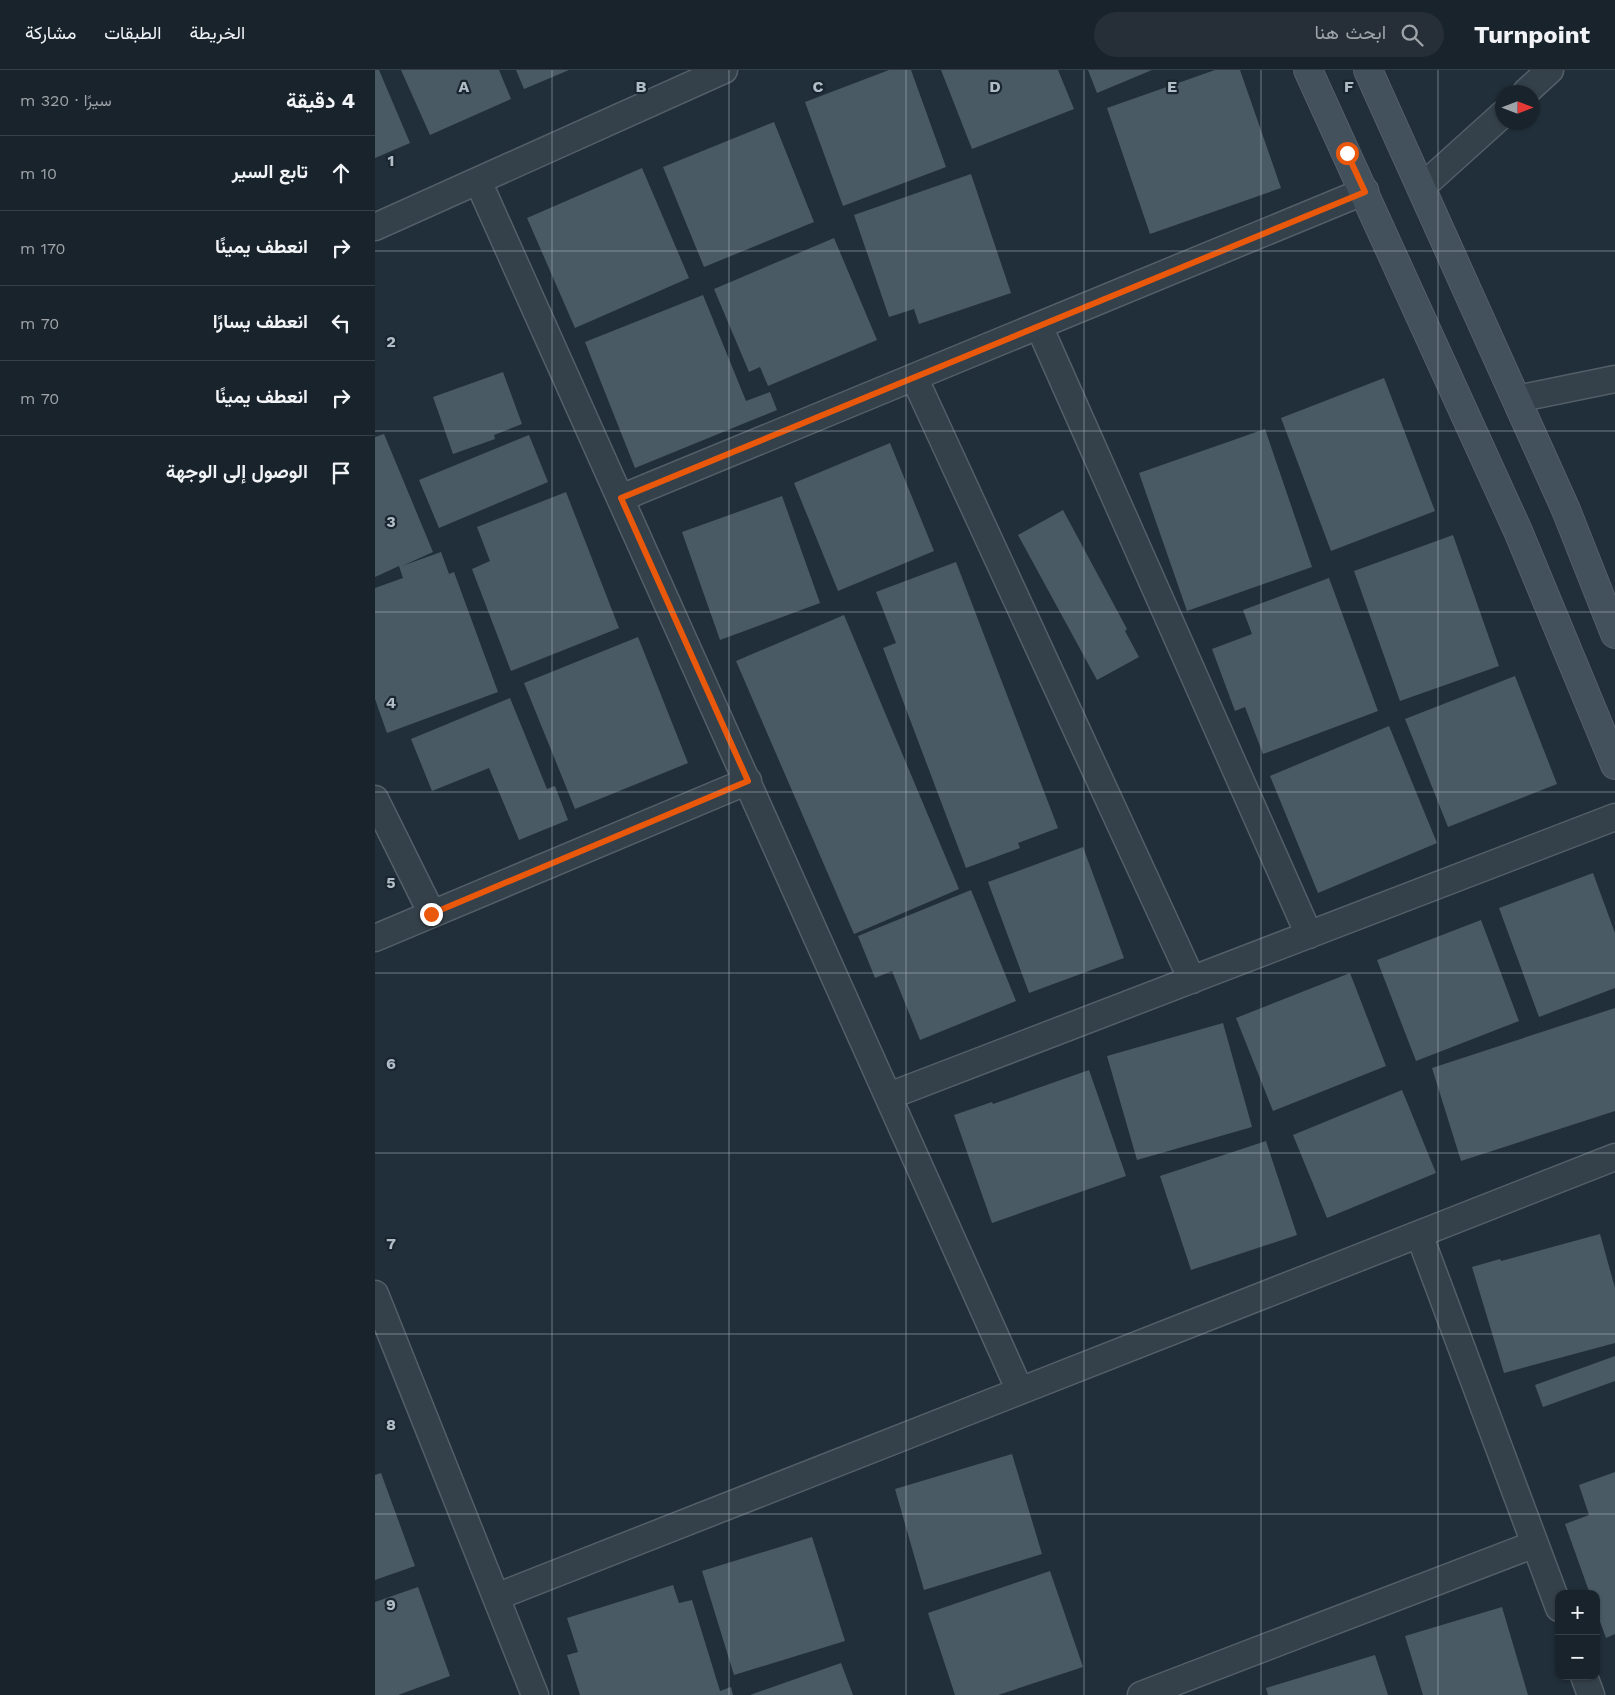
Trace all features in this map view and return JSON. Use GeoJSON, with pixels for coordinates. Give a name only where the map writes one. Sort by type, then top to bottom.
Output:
{"type":"FeatureCollection","features":[{"type":"Feature","properties":{"kind":"main road"},"geometry":{"type":"LineString","coordinates":[[1308,70],[1518,532],[1615,765]]}},
{"type":"Feature","properties":{"kind":"main road"},"geometry":{"type":"LineString","coordinates":[[1369,70],[1566,510],[1615,634]]}},
{"type":"Feature","properties":{"kind":"street"},"geometry":{"type":"LineString","coordinates":[[375,227],[724,70]]}},
{"type":"Feature","properties":{"kind":"street"},"geometry":{"type":"LineString","coordinates":[[1534,85],[1551,70]]}},
{"type":"Feature","properties":{"kind":"street"},"geometry":{"type":"LineString","coordinates":[[1422,187],[1495,121]]}},
{"type":"Feature","properties":{"kind":"street"},"geometry":{"type":"LineString","coordinates":[[478,181],[1020,1391]]}},
{"type":"Feature","properties":{"kind":"street"},"geometry":{"type":"LineString","coordinates":[[621,498],[1365,192]]}},
{"type":"Feature","properties":{"kind":"street"},"geometry":{"type":"LineString","coordinates":[[1039,326],[1309,934]]}},
{"type":"Feature","properties":{"kind":"street"},"geometry":{"type":"LineString","coordinates":[[914,377],[1192,980]]}},
{"type":"Feature","properties":{"kind":"street"},"geometry":{"type":"LineString","coordinates":[[1517,399],[1615,380]]}},
{"type":"Feature","properties":{"kind":"street"},"geometry":{"type":"LineString","coordinates":[[375,938],[748,781]]}},
{"type":"Feature","properties":{"kind":"street"},"geometry":{"type":"LineString","coordinates":[[375,799],[431,914]]}},
{"type":"Feature","properties":{"kind":"street"},"geometry":{"type":"LineString","coordinates":[[889,1096],[1615,817]]}},
{"type":"Feature","properties":{"kind":"street"},"geometry":{"type":"LineString","coordinates":[[496,1597],[1615,1156]]}},
{"type":"Feature","properties":{"kind":"street"},"geometry":{"type":"LineString","coordinates":[[1419,1234],[1555,1597]]}},
{"type":"Feature","properties":{"kind":"street"},"geometry":{"type":"LineString","coordinates":[[378,1309],[535,1695]]}},
{"type":"Feature","properties":{"kind":"street"},"geometry":{"type":"LineString","coordinates":[[1141,1695],[1535,1544]]}},
{"type":"Feature","properties":{"kind":"street"},"geometry":{"type":"LineString","coordinates":[[1585,1680],[1591,1695]]}},
{"type":"Feature","properties":{"kind":"building"},"geometry":{"type":"Polygon","coordinates":[[[375,70],[379,70],[410,143],[375,158],[375,70]]]}},
{"type":"Feature","properties":{"kind":"building"},"geometry":{"type":"Polygon","coordinates":[[[401,70],[499,70],[511,99],[430,135],[401,70]]]}},
{"type":"Feature","properties":{"kind":"building"},"geometry":{"type":"Polygon","coordinates":[[[516,70],[569,70],[524,89],[516,70]]]}},
{"type":"Feature","properties":{"kind":"building"},"geometry":{"type":"Polygon","coordinates":[[[889,70],[911,70],[946,167],[843,206],[805,102],[889,70]]]}},
{"type":"Feature","properties":{"kind":"building"},"geometry":{"type":"Polygon","coordinates":[[[941,70],[1058,70],[1074,109],[972,149],[941,70]]]}},
{"type":"Feature","properties":{"kind":"building"},"geometry":{"type":"Polygon","coordinates":[[[1088,70],[1152,70],[1097,93],[1088,70]]]}},
{"type":"Feature","properties":{"kind":"building"},"geometry":{"type":"Polygon","coordinates":[[[1215,70],[1240,70],[1281,188],[1150,234],[1107,108],[1215,70]]]}},
{"type":"Feature","properties":{"kind":"building"},"geometry":{"type":"Polygon","coordinates":[[[774,122],[814,222],[704,267],[663,167],[774,122]]]}},
{"type":"Feature","properties":{"kind":"building"},"geometry":{"type":"Polygon","coordinates":[[[642,168],[689,278],[575,328],[527,218],[642,168]]]}},
{"type":"Feature","properties":{"kind":"building"},"geometry":{"type":"Polygon","coordinates":[[[971,174],[1011,293],[919,324],[914,309],[889,317],[854,215],[971,174]]]}},
{"type":"Feature","properties":{"kind":"building"},"geometry":{"type":"Polygon","coordinates":[[[834,238],[877,340],[768,386],[760,367],[749,372],[714,289],[834,238]]]}},
{"type":"Feature","properties":{"kind":"building"},"geometry":{"type":"Polygon","coordinates":[[[703,295],[746,401],[770,392],[777,410],[635,468],[585,342],[703,295]]]}},
{"type":"Feature","properties":{"kind":"building"},"geometry":{"type":"Polygon","coordinates":[[[503,372],[522,424],[494,435],[495,439],[453,454],[433,397],[503,372]]]}},
{"type":"Feature","properties":{"kind":"building"},"geometry":{"type":"Polygon","coordinates":[[[1384,378],[1435,511],[1331,551],[1281,418],[1384,378]]]}},
{"type":"Feature","properties":{"kind":"building"},"geometry":{"type":"Polygon","coordinates":[[[1265,429],[1312,567],[1187,611],[1139,473],[1265,429]]]}},
{"type":"Feature","properties":{"kind":"building"},"geometry":{"type":"Polygon","coordinates":[[[384,434],[433,552],[402,566],[441,552],[449,574],[454,572],[498,692],[387,733],[375,699],[375,588],[403,578],[399,566],[375,577],[375,437],[384,434]]]}},
{"type":"Feature","properties":{"kind":"building"},"geometry":{"type":"Polygon","coordinates":[[[529,435],[548,482],[439,528],[419,480],[529,435]]]}},
{"type":"Feature","properties":{"kind":"building"},"geometry":{"type":"Polygon","coordinates":[[[890,443],[934,551],[838,591],[794,483],[890,443]]]}},
{"type":"Feature","properties":{"kind":"building"},"geometry":{"type":"Polygon","coordinates":[[[566,492],[619,628],[511,671],[472,569],[490,561],[477,527],[566,492]]]}},
{"type":"Feature","properties":{"kind":"building"},"geometry":{"type":"Polygon","coordinates":[[[782,496],[820,603],[720,640],[682,532],[782,496]]]}},
{"type":"Feature","properties":{"kind":"building"},"geometry":{"type":"Polygon","coordinates":[[[1063,510],[1127,629],[1125,631],[1139,657],[1097,680],[1018,535],[1063,510]]]}},
{"type":"Feature","properties":{"kind":"building"},"geometry":{"type":"Polygon","coordinates":[[[1453,535],[1499,666],[1400,701],[1354,571],[1453,535]]]}},
{"type":"Feature","properties":{"kind":"building"},"geometry":{"type":"Polygon","coordinates":[[[956,562],[1058,828],[1018,843],[1020,848],[966,868],[883,648],[896,643],[876,592],[956,562]]]}},
{"type":"Feature","properties":{"kind":"building"},"geometry":{"type":"Polygon","coordinates":[[[1329,578],[1378,711],[1263,754],[1245,707],[1235,711],[1212,649],[1252,634],[1243,610],[1329,578]]]}},
{"type":"Feature","properties":{"kind":"building"},"geometry":{"type":"Polygon","coordinates":[[[844,615],[959,889],[854,934],[736,661],[844,615]]]}},
{"type":"Feature","properties":{"kind":"building"},"geometry":{"type":"Polygon","coordinates":[[[638,637],[688,763],[575,809],[524,683],[638,637]]]}},
{"type":"Feature","properties":{"kind":"building"},"geometry":{"type":"Polygon","coordinates":[[[1515,676],[1557,784],[1448,827],[1405,719],[1515,676]]]}},
{"type":"Feature","properties":{"kind":"building"},"geometry":{"type":"Polygon","coordinates":[[[510,698],[547,789],[555,786],[568,820],[519,840],[489,768],[432,791],[411,739],[510,698]]]}},
{"type":"Feature","properties":{"kind":"building"},"geometry":{"type":"Polygon","coordinates":[[[1389,726],[1437,843],[1318,893],[1270,776],[1389,726]]]}},
{"type":"Feature","properties":{"kind":"building"},"geometry":{"type":"Polygon","coordinates":[[[1083,847],[1124,958],[1029,993],[988,882],[1083,847]]]}},
{"type":"Feature","properties":{"kind":"building"},"geometry":{"type":"Polygon","coordinates":[[[1593,873],[1615,933],[1615,988],[1539,1017],[1499,908],[1593,873]]]}},
{"type":"Feature","properties":{"kind":"building"},"geometry":{"type":"Polygon","coordinates":[[[971,890],[1016,1001],[920,1040],[892,971],[875,978],[858,936],[971,890]]]}},
{"type":"Feature","properties":{"kind":"building"},"geometry":{"type":"Polygon","coordinates":[[[1481,920],[1519,1021],[1416,1061],[1377,960],[1481,920]]]}},
{"type":"Feature","properties":{"kind":"building"},"geometry":{"type":"Polygon","coordinates":[[[1350,973],[1386,1066],[1273,1111],[1236,1018],[1350,973]]]}},
{"type":"Feature","properties":{"kind":"building"},"geometry":{"type":"Polygon","coordinates":[[[1615,1008],[1615,1111],[1461,1161],[1432,1068],[1615,1008]]]}},
{"type":"Feature","properties":{"kind":"building"},"geometry":{"type":"Polygon","coordinates":[[[1223,1023],[1252,1127],[1137,1160],[1107,1056],[1223,1023]]]}},
{"type":"Feature","properties":{"kind":"building"},"geometry":{"type":"Polygon","coordinates":[[[1089,1070],[1126,1176],[992,1223],[954,1115],[992,1102],[993,1104],[1089,1070]]]}},
{"type":"Feature","properties":{"kind":"building"},"geometry":{"type":"Polygon","coordinates":[[[1402,1090],[1436,1173],[1327,1218],[1293,1135],[1402,1090]]]}},
{"type":"Feature","properties":{"kind":"building"},"geometry":{"type":"Polygon","coordinates":[[[1266,1141],[1297,1235],[1191,1270],[1160,1176],[1266,1141]]]}},
{"type":"Feature","properties":{"kind":"building"},"geometry":{"type":"Polygon","coordinates":[[[1600,1234],[1615,1288],[1615,1343],[1504,1373],[1472,1267],[1600,1234]]]}},
{"type":"Feature","properties":{"kind":"building"},"geometry":{"type":"Polygon","coordinates":[[[1615,1356],[1615,1381],[1543,1407],[1535,1385],[1615,1356]]]}},
{"type":"Feature","properties":{"kind":"building"},"geometry":{"type":"Polygon","coordinates":[[[1012,1454],[1042,1554],[924,1590],[895,1489],[1012,1454]]]}},
{"type":"Feature","properties":{"kind":"building"},"geometry":{"type":"Polygon","coordinates":[[[1615,1472],[1615,1634],[1606,1638],[1600,1622],[1600,1590],[1589,1590],[1565,1524],[1589,1515],[1579,1485],[1615,1472]]]}},
{"type":"Feature","properties":{"kind":"building"},"geometry":{"type":"Polygon","coordinates":[[[381,1473],[415,1566],[375,1580],[375,1475],[381,1473]]]}},
{"type":"Feature","properties":{"kind":"building"},"geometry":{"type":"Polygon","coordinates":[[[812,1537],[845,1641],[734,1675],[702,1571],[812,1537]]]}},
{"type":"Feature","properties":{"kind":"building"},"geometry":{"type":"Polygon","coordinates":[[[1050,1571],[1083,1667],[998,1695],[955,1695],[928,1613],[1050,1571]]]}},
{"type":"Feature","properties":{"kind":"building"},"geometry":{"type":"Polygon","coordinates":[[[673,1585],[679,1603],[692,1600],[720,1691],[731,1687],[733,1695],[580,1695],[567,1655],[578,1652],[567,1618],[673,1585]]]}},
{"type":"Feature","properties":{"kind":"building"},"geometry":{"type":"Polygon","coordinates":[[[418,1587],[450,1676],[398,1695],[375,1695],[375,1602],[418,1587]]]}},
{"type":"Feature","properties":{"kind":"building"},"geometry":{"type":"Polygon","coordinates":[[[1502,1607],[1528,1695],[1423,1695],[1405,1636],[1502,1607]]]}},
{"type":"Feature","properties":{"kind":"building"},"geometry":{"type":"Polygon","coordinates":[[[1375,1655],[1388,1695],[1268,1695],[1266,1688],[1375,1655]]]}},
{"type":"Feature","properties":{"kind":"building"},"geometry":{"type":"Polygon","coordinates":[[[841,1663],[853,1695],[750,1695],[841,1663]]]}},
{"type":"Feature","properties":{"kind":"route"},"geometry":{"type":"LineString","coordinates":[[431,914],[748,781],[621,498],[1365,192],[1347,153]]}}]}
